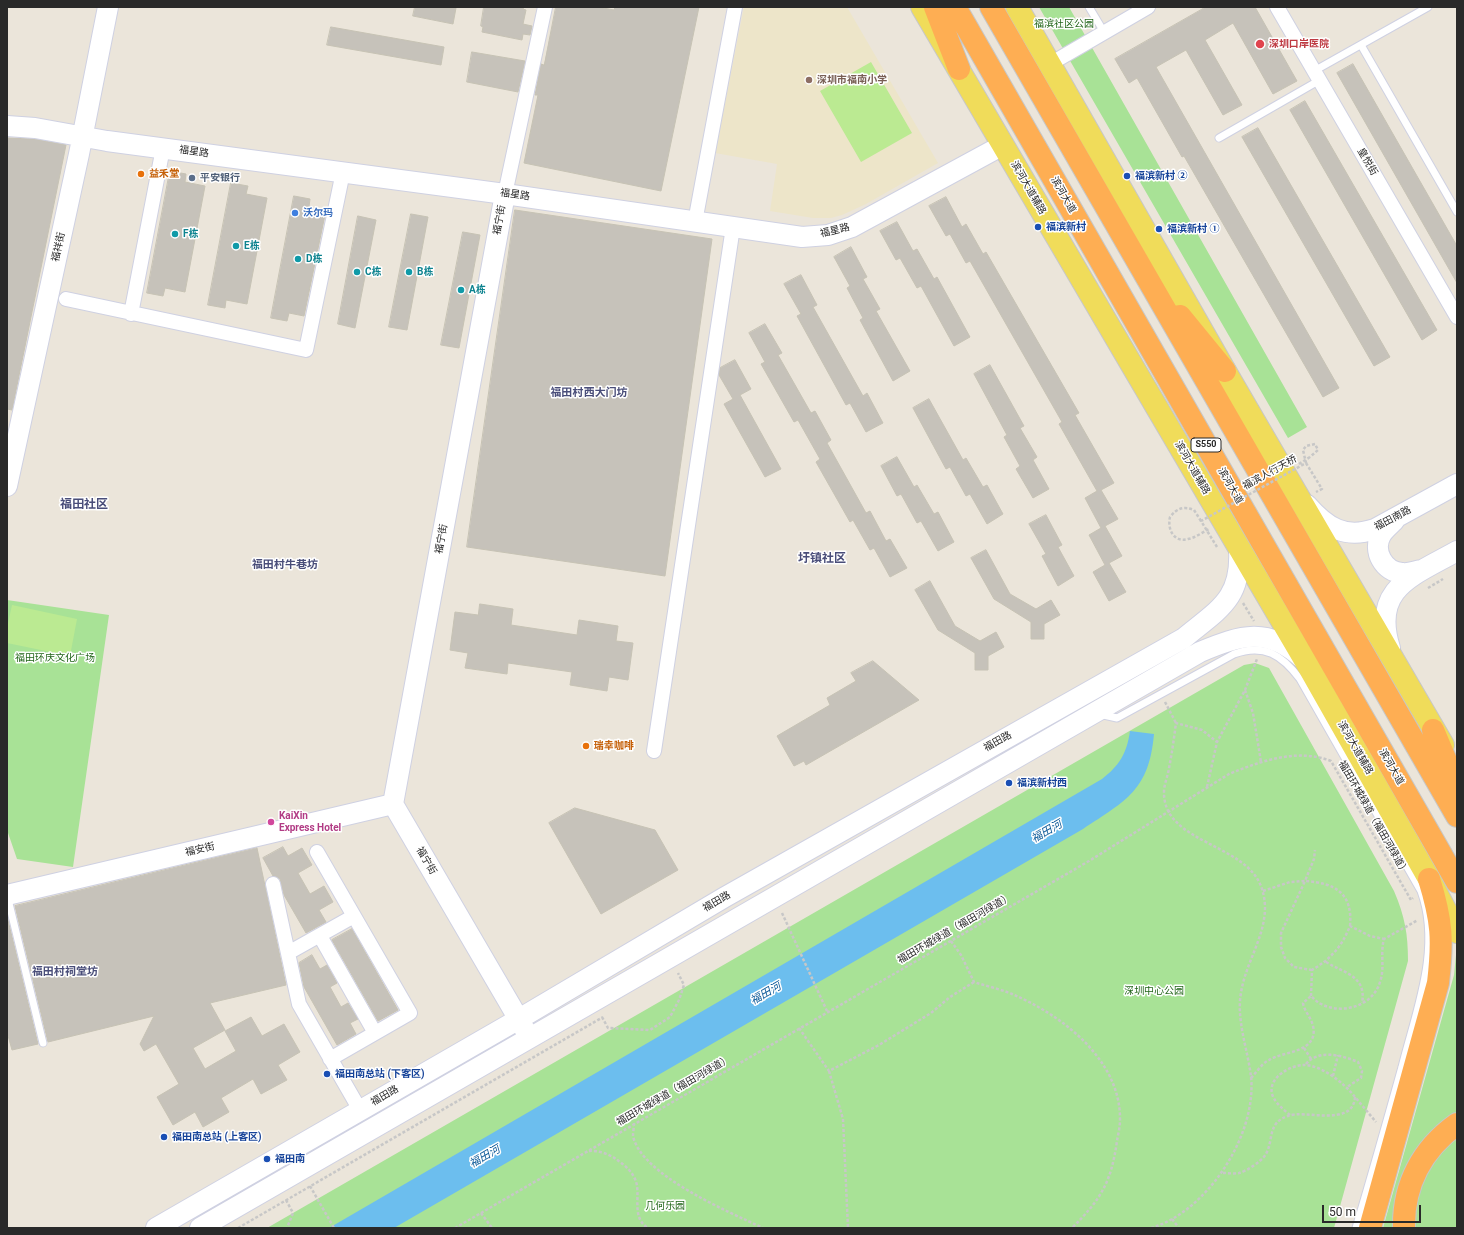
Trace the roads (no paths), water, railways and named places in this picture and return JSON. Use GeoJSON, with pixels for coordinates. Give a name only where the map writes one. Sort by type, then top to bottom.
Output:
{"type":"FeatureCollection","features":[{"type":"Feature","properties":{"kind":"highway"},"geometry":{"type":"LineString","coordinates":[[935,7],[958,69]]}},
{"type":"Feature","properties":{"kind":"highway","name":"滨河大道"},"geometry":{"type":"LineString","coordinates":[[955,7],[1457,882]]}},
{"type":"Feature","properties":{"kind":"highway"},"geometry":{"type":"LineString","coordinates":[[991,7],[1457,816]]}},
{"type":"Feature","properties":{"kind":"highway"},"geometry":{"type":"LineString","coordinates":[[1138,264],[1225,371]]}},
{"type":"Feature","properties":{"kind":"highway"},"geometry":{"type":"LineString","coordinates":[[1433,730],[1457,788]]}},
{"type":"Feature","properties":{"kind":"highway"},"geometry":{"type":"LineString","coordinates":[[1370,1228],[1438,983],[1442,942],[1441,924],[1429,879]]}},
{"type":"Feature","properties":{"kind":"highway"},"geometry":{"type":"LineString","coordinates":[[1404,1228],[1404,1210],[1416,1168],[1437,1140],[1457,1124]]}},
{"type":"Feature","properties":{"kind":"main road","name":"福祥街"},"geometry":{"type":"LineString","coordinates":[[7,486],[108,7]]}},
{"type":"Feature","properties":{"kind":"main road","name":"滨河大道辅路"},"geometry":{"type":"LineString","coordinates":[[922,7],[1306,662],[1429,879],[1457,932]]}},
{"type":"Feature","properties":{"kind":"main road"},"geometry":{"type":"LineString","coordinates":[[1017,7],[1225,371],[1393,658],[1433,730],[1457,767]]}},
{"type":"Feature","properties":{"kind":"main road","name":"福星路"},"geometry":{"type":"LineString","coordinates":[[7,126],[35,128],[163,148],[505,194],[802,237],[822,236],[840,232],[866,221],[1003,146]]}},
{"type":"Feature","properties":{"kind":"main road","name":"福宁街"},"geometry":{"type":"LineString","coordinates":[[505,194],[393,804],[530,1039]]}},
{"type":"Feature","properties":{"kind":"main road","name":"福田南路"},"geometry":{"type":"LineString","coordinates":[[1293,488],[1323,521],[1336,529],[1350,534],[1362,533],[1375,529],[1457,484]]}},
{"type":"Feature","properties":{"kind":"main road"},"geometry":{"type":"LineString","coordinates":[[1398,517],[1381,536],[1378,551],[1381,559],[1386,566],[1401,573],[1409,573],[1428,568]]}},
{"type":"Feature","properties":{"kind":"main road","name":"福田路"},"geometry":{"type":"LineString","coordinates":[[156,1228],[519,1019],[737,890],[1184,638],[1225,604],[1232,593],[1240,566],[1239,549]]}},
{"type":"Feature","properties":{"kind":"main road"},"geometry":{"type":"LineString","coordinates":[[1393,658],[1386,635],[1384,622],[1385,611],[1397,589],[1408,580],[1457,551]]}},
{"type":"Feature","properties":{"kind":"main road"},"geometry":{"type":"LineString","coordinates":[[200,1228],[1200,652],[1233,640],[1258,636],[1272,638],[1292,649],[1306,662]]}},
{"type":"Feature","properties":{"kind":"main road","name":"福安街"},"geometry":{"type":"LineString","coordinates":[[7,895],[393,804]]}},
{"type":"Feature","properties":{"kind":"street","name":"福宁街"},"geometry":{"type":"LineString","coordinates":[[505,194],[545,7]]}},
{"type":"Feature","properties":{"kind":"street"},"geometry":{"type":"LineString","coordinates":[[695,222],[735,7]]}},
{"type":"Feature","properties":{"kind":"street"},"geometry":{"type":"LineString","coordinates":[[1050,64],[1148,7]]}},
{"type":"Feature","properties":{"kind":"street","name":"皇悦街"},"geometry":{"type":"LineString","coordinates":[[1277,7],[1457,317]]}},
{"type":"Feature","properties":{"kind":"street"},"geometry":{"type":"LineString","coordinates":[[131,314],[163,148]]}},
{"type":"Feature","properties":{"kind":"street"},"geometry":{"type":"LineString","coordinates":[[66,299],[306,350],[343,172]]}},
{"type":"Feature","properties":{"kind":"street"},"geometry":{"type":"LineString","coordinates":[[654,752],[733,227]]}},
{"type":"Feature","properties":{"kind":"street"},"geometry":{"type":"LineString","coordinates":[[317,852],[410,1013],[330,1059]]}},
{"type":"Feature","properties":{"kind":"street"},"geometry":{"type":"LineString","coordinates":[[273,884],[299,1004],[360,1110]]}},
{"type":"Feature","properties":{"kind":"street"},"geometry":{"type":"LineString","coordinates":[[288,954],[354,916]]}},
{"type":"Feature","properties":{"kind":"street"},"geometry":{"type":"LineString","coordinates":[[320,936],[375,1033]]}},
{"type":"Feature","properties":{"kind":"lane"},"geometry":{"type":"LineString","coordinates":[[1089,7],[1104,32]]}},
{"type":"Feature","properties":{"kind":"lane"},"geometry":{"type":"LineString","coordinates":[[1219,138],[1317,76],[1361,45],[1428,7]]}},
{"type":"Feature","properties":{"kind":"lane"},"geometry":{"type":"LineString","coordinates":[[1361,45],[1457,212]]}},
{"type":"Feature","properties":{"kind":"lane"},"geometry":{"type":"LineString","coordinates":[[1094,714],[1117,718],[1244,650],[1258,649],[1281,658],[1290,666],[1300,680],[1422,896],[1427,911],[1429,944],[1422,989],[1356,1228]]}},
{"type":"Feature","properties":{"kind":"lane"},"geometry":{"type":"LineString","coordinates":[[7,895],[43,1043]]}},
{"type":"Feature","properties":{"kind":"water","name":"福田河"},"geometry":{"type":"Polygon","coordinates":[[[1130,731],[1154,734],[1147,768],[1141,781],[1133,792],[1123,801],[1083,829],[394,1228],[329,1228],[1102,779],[1118,764],[1127,746],[1130,731]]]}},
{"type":"Feature","properties":{"kind":"place","name":"深圳口岸医院"},"geometry":{"type":"Point","coordinates":[1260,44]}},
{"type":"Feature","properties":{"kind":"place","name":"深圳市福南小学"},"geometry":{"type":"Point","coordinates":[809,80]}},
{"type":"Feature","properties":{"kind":"place","name":"益禾堂"},"geometry":{"type":"Point","coordinates":[141,174]}},
{"type":"Feature","properties":{"kind":"place","name":"福滨新村 ②"},"geometry":{"type":"Point","coordinates":[1127,176]}},
{"type":"Feature","properties":{"kind":"place","name":"平安银行"},"geometry":{"type":"Point","coordinates":[192,178]}},
{"type":"Feature","properties":{"kind":"place","name":"沃尔玛"},"geometry":{"type":"Point","coordinates":[295,213]}},
{"type":"Feature","properties":{"kind":"place","name":"福滨新村"},"geometry":{"type":"Point","coordinates":[1038,227]}},
{"type":"Feature","properties":{"kind":"place","name":"福滨新村 ①"},"geometry":{"type":"Point","coordinates":[1159,229]}},
{"type":"Feature","properties":{"kind":"place","name":"F栋"},"geometry":{"type":"Point","coordinates":[175,234]}},
{"type":"Feature","properties":{"kind":"place","name":"E栋"},"geometry":{"type":"Point","coordinates":[236,246]}},
{"type":"Feature","properties":{"kind":"place","name":"D栋"},"geometry":{"type":"Point","coordinates":[298,259]}},
{"type":"Feature","properties":{"kind":"place","name":"C栋"},"geometry":{"type":"Point","coordinates":[357,272]}},
{"type":"Feature","properties":{"kind":"place","name":"B栋"},"geometry":{"type":"Point","coordinates":[409,272]}},
{"type":"Feature","properties":{"kind":"place","name":"A栋"},"geometry":{"type":"Point","coordinates":[461,290]}},
{"type":"Feature","properties":{"kind":"place","name":"瑞幸咖啡"},"geometry":{"type":"Point","coordinates":[586,746]}},
{"type":"Feature","properties":{"kind":"place","name":"福滨新村西"},"geometry":{"type":"Point","coordinates":[1009,783]}},
{"type":"Feature","properties":{"kind":"place","name":"KaiXin Express Hotel"},"geometry":{"type":"Point","coordinates":[271,822]}},
{"type":"Feature","properties":{"kind":"place","name":"福田南总站 (下客区)"},"geometry":{"type":"Point","coordinates":[327,1074]}},
{"type":"Feature","properties":{"kind":"place","name":"福田南总站 (上客区)"},"geometry":{"type":"Point","coordinates":[164,1137]}},
{"type":"Feature","properties":{"kind":"place","name":"福田南"},"geometry":{"type":"Point","coordinates":[267,1159]}},
{"type":"Feature","properties":{"kind":"district","name":"福田村西大门坊"},"geometry":{"type":"Point","coordinates":[589,393]}},
{"type":"Feature","properties":{"kind":"district","name":"福田社区"},"geometry":{"type":"Point","coordinates":[84,505]}},
{"type":"Feature","properties":{"kind":"district","name":"圩镇社区"},"geometry":{"type":"Point","coordinates":[822,559]}},
{"type":"Feature","properties":{"kind":"district","name":"福田村牛巷坊"},"geometry":{"type":"Point","coordinates":[285,565]}},
{"type":"Feature","properties":{"kind":"district","name":"福田村祠堂坊"},"geometry":{"type":"Point","coordinates":[65,972]}},
{"type":"Feature","properties":{"kind":"park label","name":"福滨社区公园"},"geometry":{"type":"Point","coordinates":[1064,24]}},
{"type":"Feature","properties":{"kind":"park label","name":"福田环庆文化广场"},"geometry":{"type":"Point","coordinates":[55,658]}},
{"type":"Feature","properties":{"kind":"park label","name":"深圳中心公园"},"geometry":{"type":"Point","coordinates":[1154,991]}},
{"type":"Feature","properties":{"kind":"park label","name":"几何乐园"},"geometry":{"type":"Point","coordinates":[665,1206]}}]}
